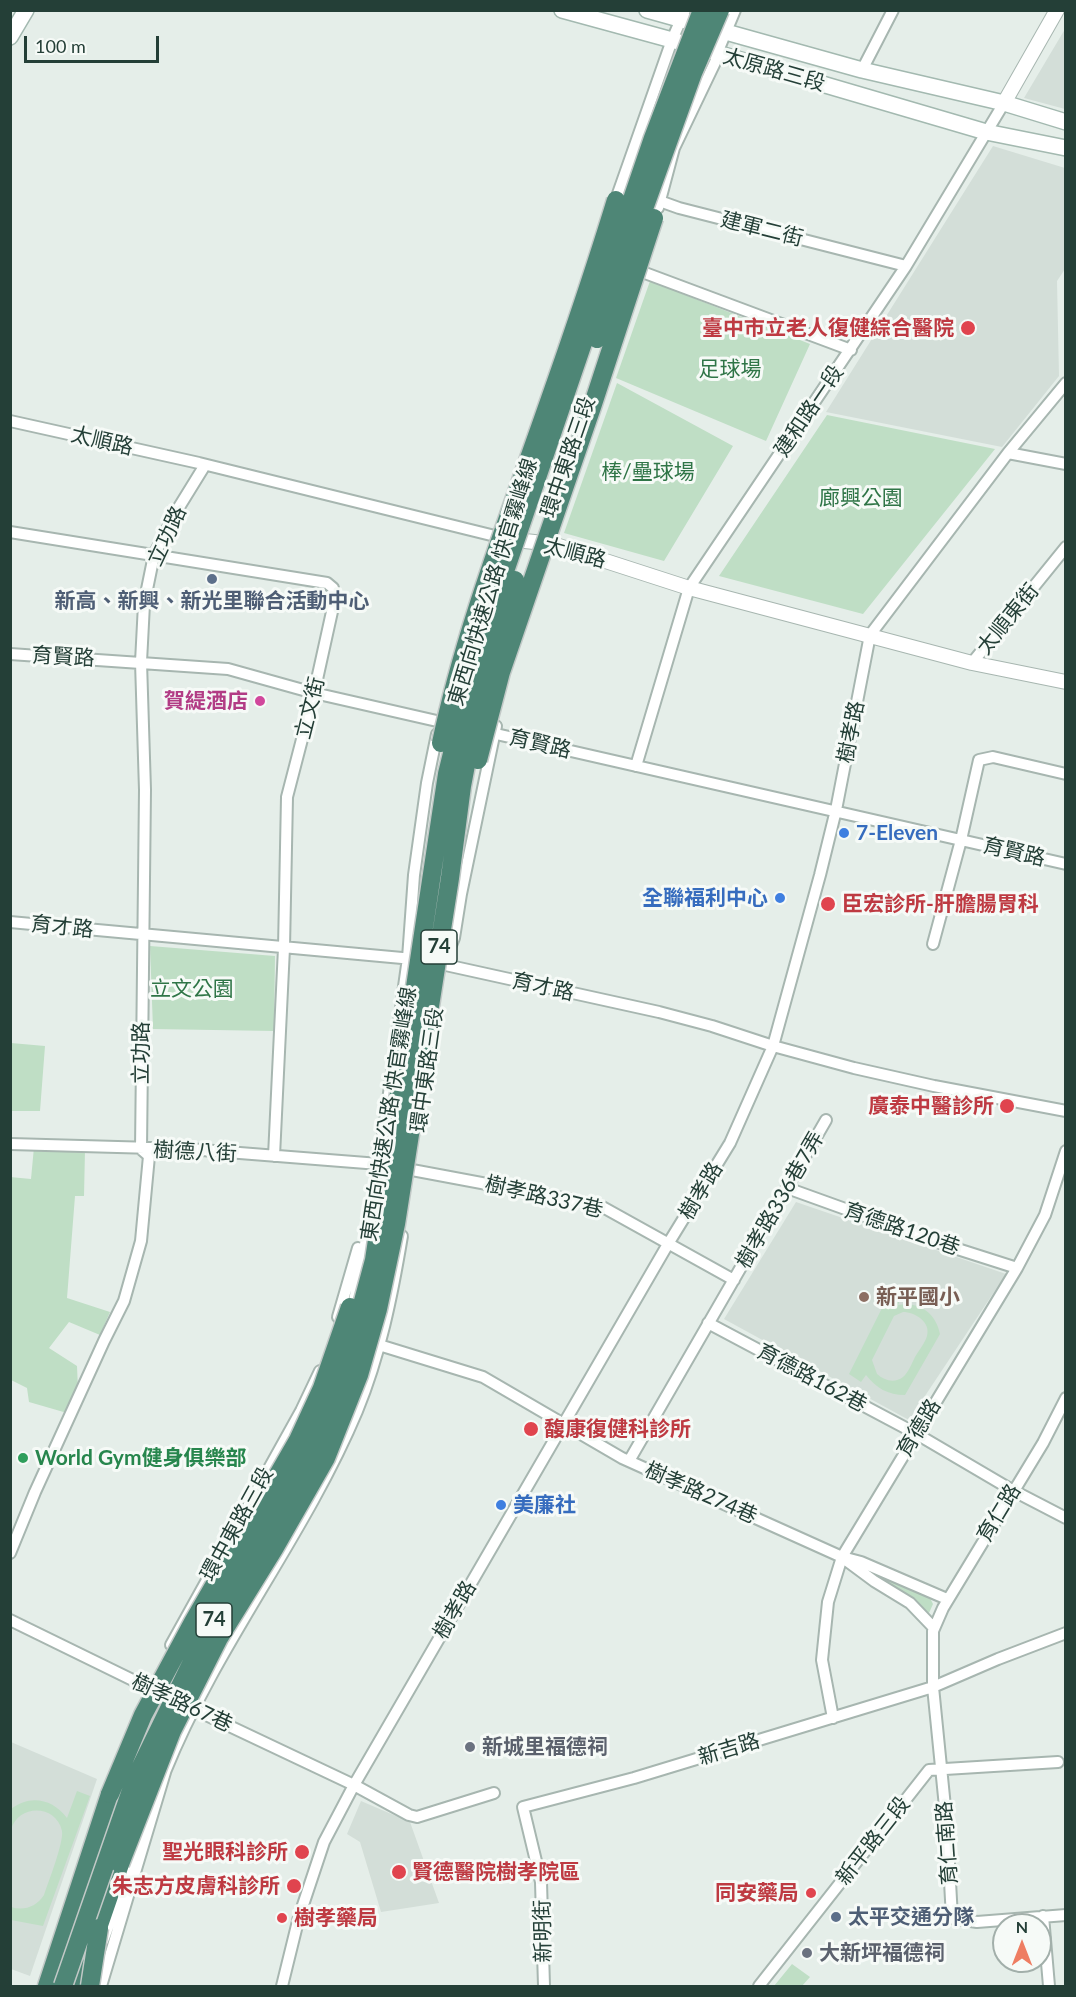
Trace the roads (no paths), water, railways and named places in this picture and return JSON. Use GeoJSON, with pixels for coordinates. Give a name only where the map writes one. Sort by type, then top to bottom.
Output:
{"type":"FeatureCollection","features":[{"type":"Feature","properties":{"kind":"highway","name":"東西向快速公路 快官霧峰線"},"geometry":{"type":"LineString","coordinates":[[63,1986],[139,1770],[207,1631],[311,1450],[334,1396],[352,1342],[374,1260],[447,774],[476,656],[652,138],[702,10]]}},
{"type":"Feature","properties":{"kind":"highway","name":"東西向快速公路 快官霧峰線"},"geometry":{"type":"LineString","coordinates":[[78,1986],[120,1864],[172,1731],[219,1638],[274,1549],[326,1458],[359,1375],[378,1309],[396,1224],[450,878],[462,786],[487,665],[574,401],[693,73],[720,10]]}},
{"type":"Feature","properties":{"kind":"highway"},"geometry":{"type":"LineString","coordinates":[[431,875],[431,803],[439,751],[462,656],[477,606],[559,373],[618,195]]}},
{"type":"Feature","properties":{"kind":"highway"},"geometry":{"type":"LineString","coordinates":[[450,878],[501,672],[592,407],[659,201]]}},
{"type":"Feature","properties":{"kind":"highway","name":"74"},"geometry":{"type":"LineString","coordinates":[[49,1986],[110,1794],[143,1715],[193,1622],[298,1440],[322,1388],[348,1312],[374,1260]]}},
{"type":"Feature","properties":{"kind":"highway","name":"74"},"geometry":{"type":"LineString","coordinates":[[88,1986],[99,1928]]}},
{"type":"Feature","properties":{"kind":"main road"},"geometry":{"type":"LineString","coordinates":[[10,37],[26,10]]}},
{"type":"Feature","properties":{"kind":"main road","name":"太原路三段"},"geometry":{"type":"LineString","coordinates":[[562,10],[674,37],[862,70],[1004,103],[1065,122]]}},
{"type":"Feature","properties":{"kind":"main road","name":"太原路三段"},"geometry":{"type":"LineString","coordinates":[[647,10],[683,15],[721,44],[986,132],[1008,142],[1065,158]]}},
{"type":"Feature","properties":{"kind":"main road","name":"太原路三段"},"geometry":{"type":"LineString","coordinates":[[986,132],[1065,148]]}},
{"type":"Feature","properties":{"kind":"street","name":"環中東路三段"},"geometry":{"type":"LineString","coordinates":[[443,964],[454,938],[504,684],[645,273],[659,201],[674,148],[735,10]]}},
{"type":"Feature","properties":{"kind":"street"},"geometry":{"type":"LineString","coordinates":[[862,70],[893,10]]}},
{"type":"Feature","properties":{"kind":"street","name":"建和路一段"},"geometry":{"type":"LineString","coordinates":[[636,766],[689,588],[906,266],[1057,10]]}},
{"type":"Feature","properties":{"kind":"street","name":"環中東路三段"},"geometry":{"type":"LineString","coordinates":[[49,1986],[70,1941],[128,1766],[193,1635],[301,1443],[325,1395],[350,1320],[375,1193],[408,958],[414,876],[427,783],[439,722],[457,656],[500,538],[589,269],[683,15]]}},
{"type":"Feature","properties":{"kind":"street","name":"建軍二街"},"geometry":{"type":"LineString","coordinates":[[618,195],[659,201],[678,208],[906,266]]}},
{"type":"Feature","properties":{"kind":"street","name":"環中東路三段"},"geometry":{"type":"LineString","coordinates":[[88,1986],[166,1769],[193,1708],[334,1462],[357,1411],[379,1344],[389,1309],[412,1170],[443,964],[466,788],[477,730],[492,669],[586,407],[633,260],[659,201]]}},
{"type":"Feature","properties":{"kind":"street"},"geometry":{"type":"LineString","coordinates":[[645,273],[851,350]]}},
{"type":"Feature","properties":{"kind":"street","name":"樹孝路"},"geometry":{"type":"LineString","coordinates":[[282,1986],[299,1917],[324,1842],[354,1785],[668,1244],[730,1143],[773,1046],[836,810],[870,635],[1008,453],[1065,383]]}},
{"type":"Feature","properties":{"kind":"street","name":"太順路"},"geometry":{"type":"LineString","coordinates":[[10,421],[205,465],[500,538],[553,544],[689,588],[972,663],[1065,682]]}},
{"type":"Feature","properties":{"kind":"street"},"geometry":{"type":"LineString","coordinates":[[1008,453],[1065,464]]}},
{"type":"Feature","properties":{"kind":"street","name":"立功路"},"geometry":{"type":"LineString","coordinates":[[10,1553],[35,1492],[124,1301],[142,1232],[149,1156],[141,1149],[145,790],[141,662],[144,604],[154,555],[176,512],[205,465]]}},
{"type":"Feature","properties":{"kind":"street","name":"立文街"},"geometry":{"type":"LineString","coordinates":[[10,532],[327,583],[333,588],[335,598],[314,693],[287,797],[284,948],[274,1156]]}},
{"type":"Feature","properties":{"kind":"street","name":"環中東路三段"},"geometry":{"type":"LineString","coordinates":[[408,958],[421,898],[451,724],[500,538]]}},
{"type":"Feature","properties":{"kind":"street","name":"太順東街"},"geometry":{"type":"LineString","coordinates":[[972,663],[1062,557],[1065,547]]}},
{"type":"Feature","properties":{"kind":"street","name":"育賢路"},"geometry":{"type":"LineString","coordinates":[[10,654],[228,669],[314,693],[836,810],[1065,864]]}},
{"type":"Feature","properties":{"kind":"street"},"geometry":{"type":"LineString","coordinates":[[933,944],[961,840],[979,760],[993,757],[1065,774]]}},
{"type":"Feature","properties":{"kind":"street","name":"育才路"},"geometry":{"type":"LineString","coordinates":[[10,922],[408,958],[443,964],[659,1011],[854,1068],[1065,1111]]}},
{"type":"Feature","properties":{"kind":"street","name":"樹孝路336巷7弄"},"geometry":{"type":"LineString","coordinates":[[629,1461],[826,1120]]}},
{"type":"Feature","properties":{"kind":"street","name":"樹德八街"},"geometry":{"type":"LineString","coordinates":[[10,1144],[189,1149],[379,1164]]}},
{"type":"Feature","properties":{"kind":"street","name":"育德路"},"geometry":{"type":"LineString","coordinates":[[833,1718],[822,1660],[828,1602],[842,1557],[1017,1268],[1045,1215],[1065,1151]]}},
{"type":"Feature","properties":{"kind":"street","name":"樹孝路337巷"},"geometry":{"type":"LineString","coordinates":[[412,1170],[599,1205],[734,1280]]}},
{"type":"Feature","properties":{"kind":"street","name":"育德路120巷"},"geometry":{"type":"LineString","coordinates":[[788,1188],[948,1246],[1017,1268]]}},
{"type":"Feature","properties":{"kind":"street","name":"環中東路三段"},"geometry":{"type":"LineString","coordinates":[[42,1986],[55,1935],[96,1810],[117,1759],[184,1619],[301,1411],[325,1360],[375,1193]]}},
{"type":"Feature","properties":{"kind":"street","name":"育德路162巷"},"geometry":{"type":"LineString","coordinates":[[708,1323],[915,1433],[1065,1518]]}},
{"type":"Feature","properties":{"kind":"street","name":"樹孝路274巷"},"geometry":{"type":"LineString","coordinates":[[379,1344],[483,1377],[629,1461],[842,1557]]}},
{"type":"Feature","properties":{"kind":"street","name":"育仁路"},"geometry":{"type":"LineString","coordinates":[[934,1628],[947,1599],[1042,1443],[1065,1398]]}},
{"type":"Feature","properties":{"kind":"street"},"geometry":{"type":"LineString","coordinates":[[842,1557],[947,1599]]}},
{"type":"Feature","properties":{"kind":"street"},"geometry":{"type":"LineString","coordinates":[[842,1557],[874,1581],[910,1603],[934,1628],[933,1687],[941,1769],[1058,1762]]}},
{"type":"Feature","properties":{"kind":"street","name":"樹孝路67巷"},"geometry":{"type":"LineString","coordinates":[[10,1620],[354,1785]]}},
{"type":"Feature","properties":{"kind":"street"},"geometry":{"type":"LineString","coordinates":[[933,1687],[1065,1633]]}},
{"type":"Feature","properties":{"kind":"street","name":"新吉路"},"geometry":{"type":"LineString","coordinates":[[523,1806],[634,1778],[933,1687]]}},
{"type":"Feature","properties":{"kind":"street","name":"環中東路三段"},"geometry":{"type":"LineString","coordinates":[[101,1986],[166,1769]]}},
{"type":"Feature","properties":{"kind":"street","name":"育仁南路"},"geometry":{"type":"LineString","coordinates":[[941,1769],[952,1917],[977,1922],[992,1921]]}},
{"type":"Feature","properties":{"kind":"street","name":"新平路三段"},"geometry":{"type":"LineString","coordinates":[[759,1986],[929,1770],[941,1769]]}},
{"type":"Feature","properties":{"kind":"street"},"geometry":{"type":"LineString","coordinates":[[354,1785],[417,1817],[494,1793]]}},
{"type":"Feature","properties":{"kind":"street","name":"新明街"},"geometry":{"type":"LineString","coordinates":[[523,1806],[541,1882],[544,1986]]}},
{"type":"Feature","properties":{"kind":"place","name":"臺中市立老人復健綜合醫院"},"geometry":{"type":"Point","coordinates":[968,328]}},
{"type":"Feature","properties":{"kind":"place","name":"新高、新興、新光里聯合活動中心"},"geometry":{"type":"Point","coordinates":[212,579]}},
{"type":"Feature","properties":{"kind":"place","name":"賀緹酒店"},"geometry":{"type":"Point","coordinates":[260,701]}},
{"type":"Feature","properties":{"kind":"place","name":"7-Eleven"},"geometry":{"type":"Point","coordinates":[844,833]}},
{"type":"Feature","properties":{"kind":"place","name":"全聯福利中心"},"geometry":{"type":"Point","coordinates":[780,898]}},
{"type":"Feature","properties":{"kind":"place","name":"臣宏診所-肝膽腸胃科"},"geometry":{"type":"Point","coordinates":[828,904]}},
{"type":"Feature","properties":{"kind":"place","name":"廣泰中醫診所"},"geometry":{"type":"Point","coordinates":[1007,1106]}},
{"type":"Feature","properties":{"kind":"place","name":"新平國小"},"geometry":{"type":"Point","coordinates":[864,1297]}},
{"type":"Feature","properties":{"kind":"place","name":"馥康復健科診所"},"geometry":{"type":"Point","coordinates":[531,1429]}},
{"type":"Feature","properties":{"kind":"place","name":"World Gym健身俱樂部"},"geometry":{"type":"Point","coordinates":[23,1458]}},
{"type":"Feature","properties":{"kind":"place","name":"美廉社"},"geometry":{"type":"Point","coordinates":[501,1505]}},
{"type":"Feature","properties":{"kind":"place","name":"新城里福德祠"},"geometry":{"type":"Point","coordinates":[470,1747]}},
{"type":"Feature","properties":{"kind":"place","name":"聖光眼科診所"},"geometry":{"type":"Point","coordinates":[302,1852]}},
{"type":"Feature","properties":{"kind":"place","name":"賢德醫院樹孝院區"},"geometry":{"type":"Point","coordinates":[399,1872]}},
{"type":"Feature","properties":{"kind":"place","name":"朱志方皮膚科診所"},"geometry":{"type":"Point","coordinates":[294,1886]}},
{"type":"Feature","properties":{"kind":"place","name":"同安藥局"},"geometry":{"type":"Point","coordinates":[811,1893]}},
{"type":"Feature","properties":{"kind":"place","name":"太平交通分隊"},"geometry":{"type":"Point","coordinates":[836,1917]}},
{"type":"Feature","properties":{"kind":"place","name":"樹孝藥局"},"geometry":{"type":"Point","coordinates":[282,1918]}},
{"type":"Feature","properties":{"kind":"place","name":"大新坪福德祠"},"geometry":{"type":"Point","coordinates":[807,1953]}},
{"type":"Feature","properties":{"kind":"park label","name":"足球場"},"geometry":{"type":"Point","coordinates":[730,369]}},
{"type":"Feature","properties":{"kind":"park label","name":"棒/壘球場"},"geometry":{"type":"Point","coordinates":[648,472]}},
{"type":"Feature","properties":{"kind":"park label","name":"廊興公園"},"geometry":{"type":"Point","coordinates":[861,498]}},
{"type":"Feature","properties":{"kind":"park label","name":"立文公園"},"geometry":{"type":"Point","coordinates":[192,989]}}]}
